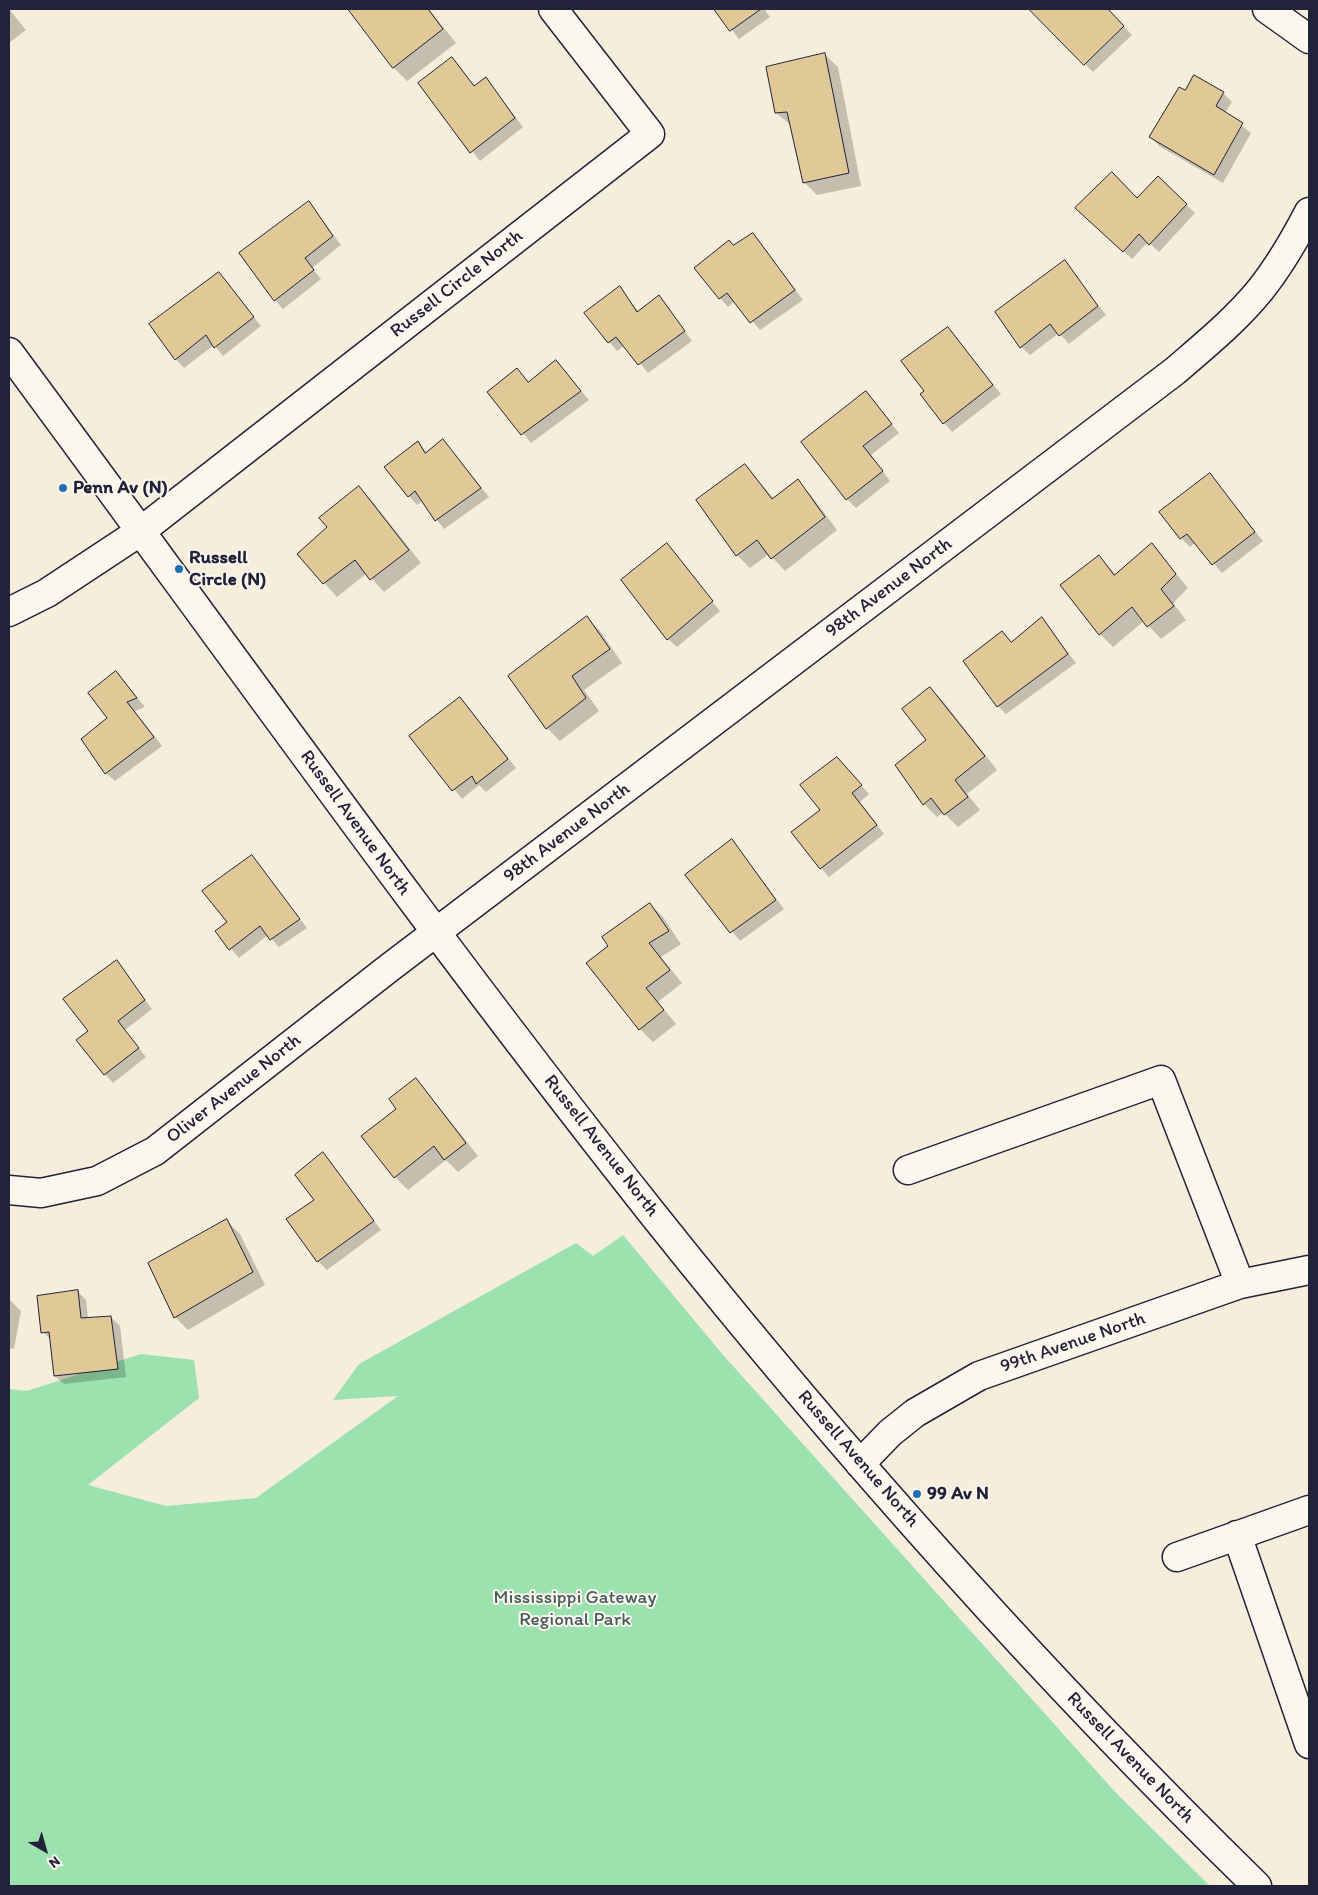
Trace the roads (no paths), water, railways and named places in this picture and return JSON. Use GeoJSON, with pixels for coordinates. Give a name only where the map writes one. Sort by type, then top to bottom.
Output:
{"type":"FeatureCollection","features":[{"type":"Feature","properties":{"kind":"street","name":"Russell Circle North"},"geometry":{"type":"LineString","coordinates":[[141,531],[650,134],[553,9]]}},
{"type":"Feature","properties":{"kind":"street"},"geometry":{"type":"LineString","coordinates":[[1267,9],[1309,39]]}},
{"type":"Feature","properties":{"kind":"street","name":"98th Avenue North"},"geometry":{"type":"LineString","coordinates":[[436,934],[1175,371],[1230,323],[1260,290],[1290,248],[1309,212]]}},
{"type":"Feature","properties":{"kind":"street","name":"Russell Avenue North"},"geometry":{"type":"LineString","coordinates":[[9,352],[436,934],[654,1214],[860,1464],[1056,1682],[1257,1886]]}},
{"type":"Feature","properties":{"kind":"street"},"geometry":{"type":"LineString","coordinates":[[9,612],[46,593],[141,531]]}},
{"type":"Feature","properties":{"kind":"street","name":"Oliver Avenue North"},"geometry":{"type":"LineString","coordinates":[[9,1190],[41,1193],[97,1181],[155,1150],[436,934]]}},
{"type":"Feature","properties":{"kind":"street"},"geometry":{"type":"LineString","coordinates":[[908,1170],[1162,1080],[1240,1284]]}},
{"type":"Feature","properties":{"kind":"street","name":"99th Avenue North"},"geometry":{"type":"LineString","coordinates":[[860,1464],[890,1433],[915,1413],[978,1376],[1240,1284],[1309,1270]]}},
{"type":"Feature","properties":{"kind":"street"},"geometry":{"type":"LineString","coordinates":[[1177,1556],[1309,1510]]}},
{"type":"Feature","properties":{"kind":"street"},"geometry":{"type":"LineString","coordinates":[[1237,1535],[1309,1744]]}},
{"type":"Feature","properties":{"kind":"place","name":"Penn Av (N)"},"geometry":{"type":"Point","coordinates":[63,488]}},
{"type":"Feature","properties":{"kind":"place","name":"Russell Circle (N)"},"geometry":{"type":"Point","coordinates":[179,569]}},
{"type":"Feature","properties":{"kind":"place","name":"99 Av N"},"geometry":{"type":"Point","coordinates":[917,1494]}},
{"type":"Feature","properties":{"kind":"park label","name":"Mississippi Gateway Regional Park"},"geometry":{"type":"Point","coordinates":[575,1609]}}]}
